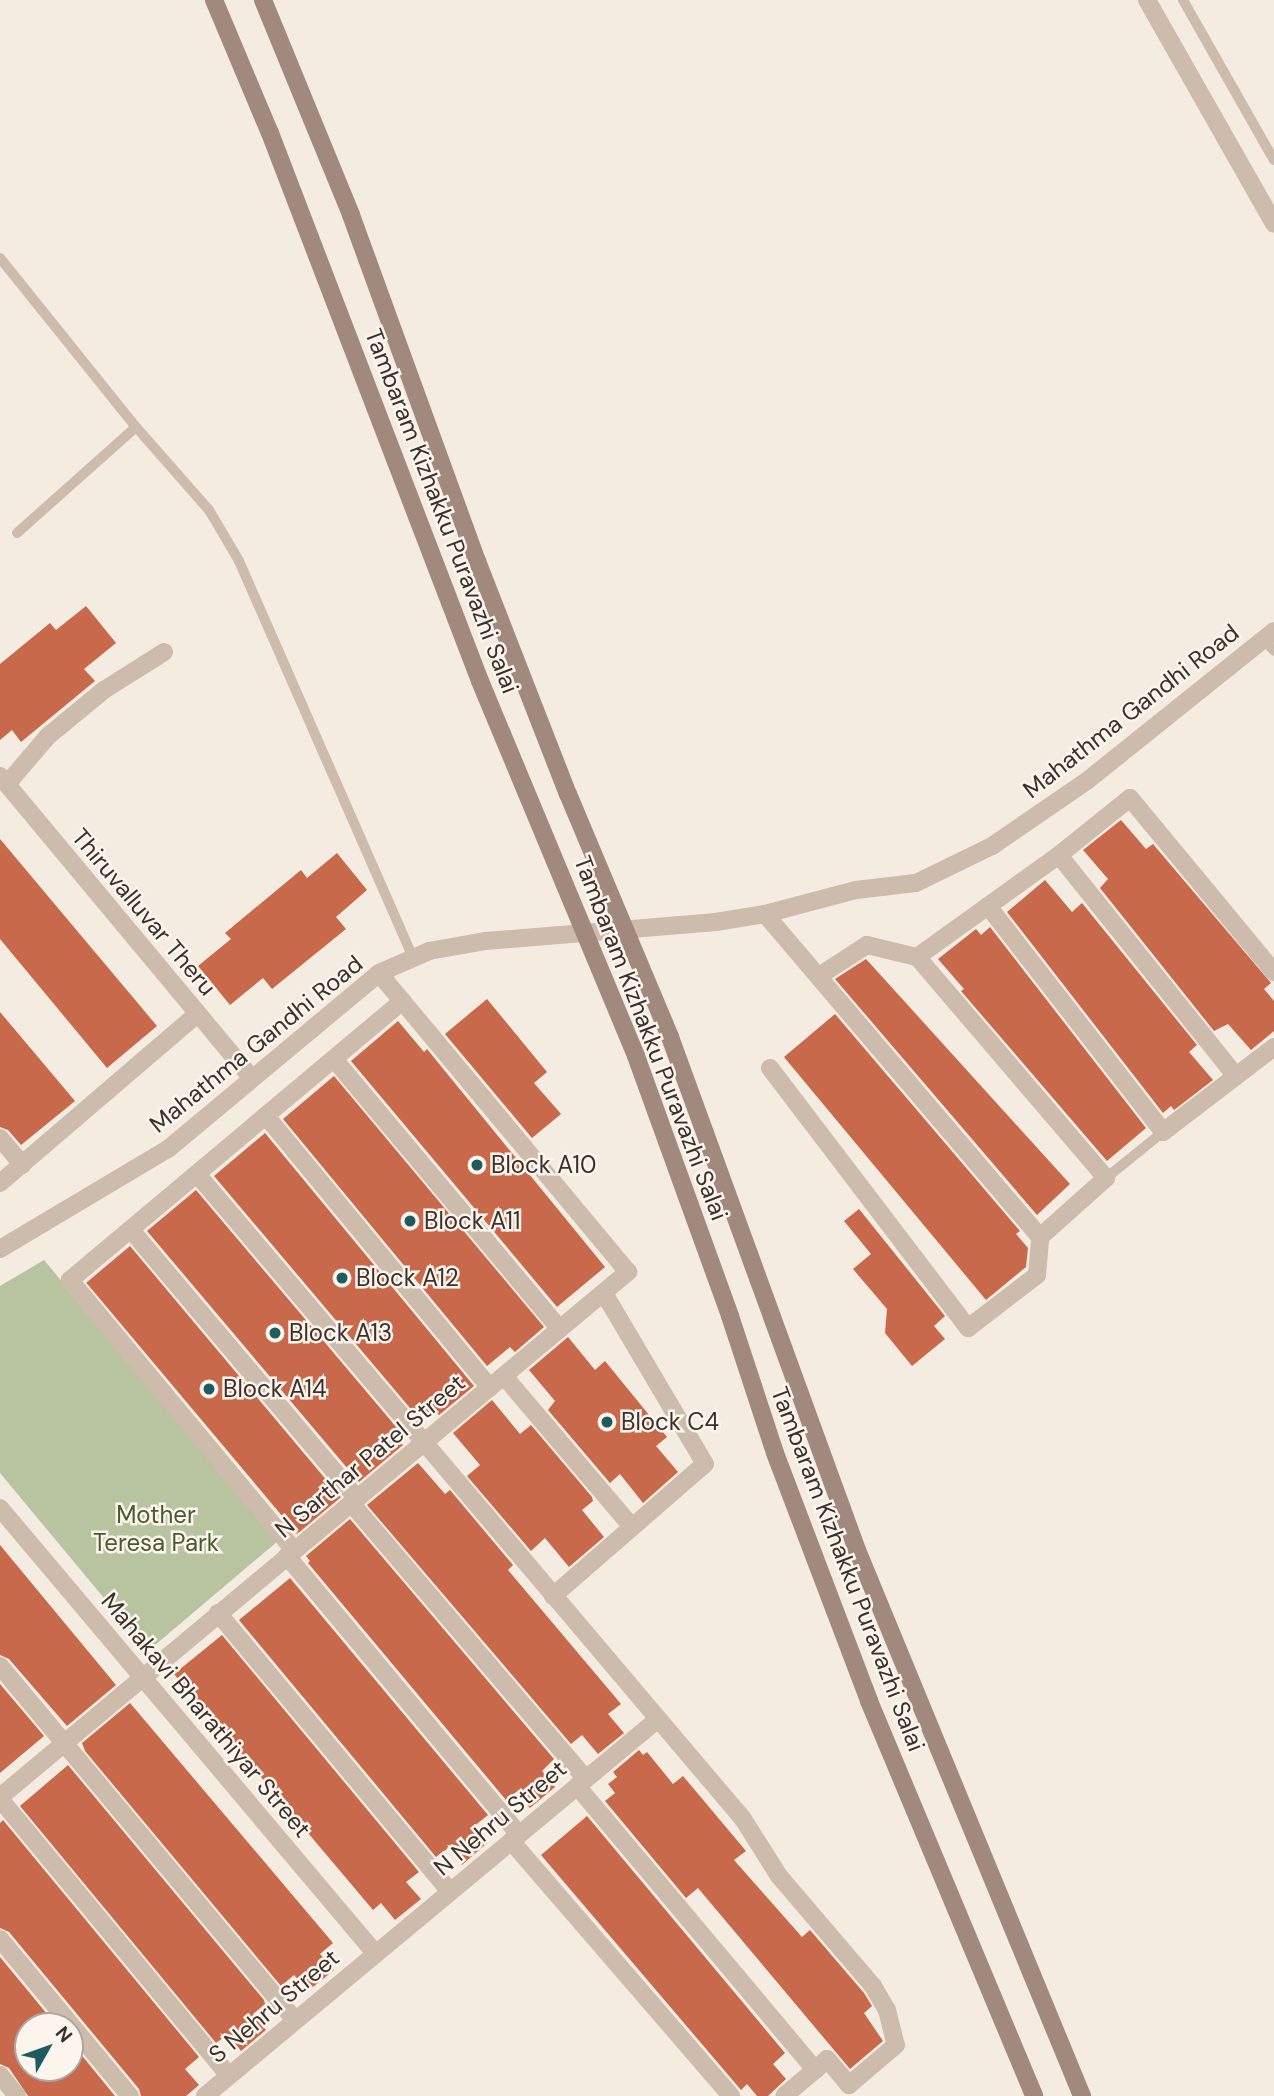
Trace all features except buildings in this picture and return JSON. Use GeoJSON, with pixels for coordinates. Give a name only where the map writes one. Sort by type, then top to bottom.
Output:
{"type":"FeatureCollection","features":[{"type":"Feature","properties":{"kind":"main road","name":"Tambaram Kizhakku Puravazhi Salai"},"geometry":{"type":"LineString","coordinates":[[214,0],[270,133],[480,681],[636,1056],[730,1316],[775,1453],[864,1688],[1034,2096]]}},
{"type":"Feature","properties":{"kind":"main road","name":"Tambaram Kizhakku Puravazhi Salai"},"geometry":{"type":"LineString","coordinates":[[263,0],[351,215],[482,574],[731,1197],[857,1550],[1082,2096]]}},
{"type":"Feature","properties":{"kind":"street"},"geometry":{"type":"LineString","coordinates":[[1147,0],[1274,224]]}},
{"type":"Feature","properties":{"kind":"street","name":"Mahathma Gandhi Road"},"geometry":{"type":"LineString","coordinates":[[0,1249],[168,1149],[379,973],[429,951],[486,941],[626,930],[765,914],[856,890],[916,883],[992,846],[1127,751],[1270,640]]}},
{"type":"Feature","properties":{"kind":"street"},"geometry":{"type":"LineString","coordinates":[[4,780],[48,736],[104,690],[164,652]]}},
{"type":"Feature","properties":{"kind":"street","name":"Thiruvalluvar Theru"},"geometry":{"type":"LineString","coordinates":[[4,780],[252,1078]]}},
{"type":"Feature","properties":{"kind":"street"},"geometry":{"type":"LineString","coordinates":[[917,957],[1059,855],[1129,798],[1274,972]]}},
{"type":"Feature","properties":{"kind":"street"},"geometry":{"type":"LineString","coordinates":[[1059,855],[1236,1075]]}},
{"type":"Feature","properties":{"kind":"street"},"geometry":{"type":"LineString","coordinates":[[988,906],[1163,1132],[1274,1047]]}},
{"type":"Feature","properties":{"kind":"street"},"geometry":{"type":"LineString","coordinates":[[765,914],[1040,1237]]}},
{"type":"Feature","properties":{"kind":"street"},"geometry":{"type":"LineString","coordinates":[[770,1068],[968,1328],[1037,1275],[1040,1237],[1106,1178],[917,957],[867,945],[819,976]]}},
{"type":"Feature","properties":{"kind":"street"},"geometry":{"type":"LineString","coordinates":[[379,973],[403,1001],[71,1280],[515,1837],[731,2096]]}},
{"type":"Feature","properties":{"kind":"street","name":"N Sarthar Patel Street"},"geometry":{"type":"LineString","coordinates":[[0,1798],[142,1676],[628,1272],[403,1001]]}},
{"type":"Feature","properties":{"kind":"street"},"geometry":{"type":"LineString","coordinates":[[0,1183],[197,1014]]}},
{"type":"Feature","properties":{"kind":"street"},"geometry":{"type":"LineString","coordinates":[[334,1059],[560,1329]]}},
{"type":"Feature","properties":{"kind":"street"},"geometry":{"type":"LineString","coordinates":[[266,1116],[490,1388]]}},
{"type":"Feature","properties":{"kind":"street"},"geometry":{"type":"LineString","coordinates":[[0,1138],[23,1164]]}},
{"type":"Feature","properties":{"kind":"street"},"geometry":{"type":"LineString","coordinates":[[197,1174],[743,1819],[779,1876],[873,1986],[887,2010],[896,2045],[849,2085],[827,2059],[784,2096]]}},
{"type":"Feature","properties":{"kind":"street"},"geometry":{"type":"LineString","coordinates":[[131,1230],[815,2070]]}},
{"type":"Feature","properties":{"kind":"street"},"geometry":{"type":"LineString","coordinates":[[553,1596],[705,1464],[604,1293]]}},
{"type":"Feature","properties":{"kind":"street"},"geometry":{"type":"LineString","coordinates":[[504,1376],[632,1527]]}},
{"type":"Feature","properties":{"kind":"street","name":"Mahakavi Bharathiyar Street"},"geometry":{"type":"LineString","coordinates":[[0,1508],[375,1953]]}},
{"type":"Feature","properties":{"kind":"street"},"geometry":{"type":"LineString","coordinates":[[218,1613],[450,1891]]}},
{"type":"Feature","properties":{"kind":"street"},"geometry":{"type":"LineString","coordinates":[[0,1666],[295,2020]]}},
{"type":"Feature","properties":{"kind":"street","name":"N Nehru Street"},"geometry":{"type":"LineString","coordinates":[[375,1953],[657,1720]]}},
{"type":"Feature","properties":{"kind":"street"},"geometry":{"type":"LineString","coordinates":[[0,1798],[229,2076]]}},
{"type":"Feature","properties":{"kind":"street"},"geometry":{"type":"LineString","coordinates":[[0,1939],[130,2096]]}},
{"type":"Feature","properties":{"kind":"street","name":"S Nehru Street"},"geometry":{"type":"LineString","coordinates":[[205,2096],[375,1953]]}},
{"type":"Feature","properties":{"kind":"street"},"geometry":{"type":"LineString","coordinates":[[0,2075],[17,2096]]}},
{"type":"Feature","properties":{"kind":"lane"},"geometry":{"type":"LineString","coordinates":[[1183,0],[1274,160]]}},
{"type":"Feature","properties":{"kind":"lane"},"geometry":{"type":"LineString","coordinates":[[0,258],[136,427],[209,510],[239,561],[412,958]]}},
{"type":"Feature","properties":{"kind":"lane"},"geometry":{"type":"LineString","coordinates":[[17,533],[136,427]]}},
{"type":"Feature","properties":{"kind":"lane"},"geometry":{"type":"LineString","coordinates":[[1106,1178],[1163,1132]]}},
{"type":"Feature","properties":{"kind":"green space","name":"Mother Teresa Park"},"geometry":{"type":"Polygon","coordinates":[[[44,1260],[278,1541],[148,1651],[0,1473],[0,1286],[44,1260]]]}},
{"type":"Feature","properties":{"kind":"place","name":"Block A10"},"geometry":{"type":"Point","coordinates":[477,1165]}},
{"type":"Feature","properties":{"kind":"place","name":"Block A11"},"geometry":{"type":"Point","coordinates":[410,1221]}},
{"type":"Feature","properties":{"kind":"place","name":"Block A12"},"geometry":{"type":"Point","coordinates":[342,1278]}},
{"type":"Feature","properties":{"kind":"place","name":"Block A13"},"geometry":{"type":"Point","coordinates":[275,1333]}},
{"type":"Feature","properties":{"kind":"place","name":"Block A14"},"geometry":{"type":"Point","coordinates":[209,1389]}},
{"type":"Feature","properties":{"kind":"place","name":"Block C4"},"geometry":{"type":"Point","coordinates":[607,1422]}}]}
